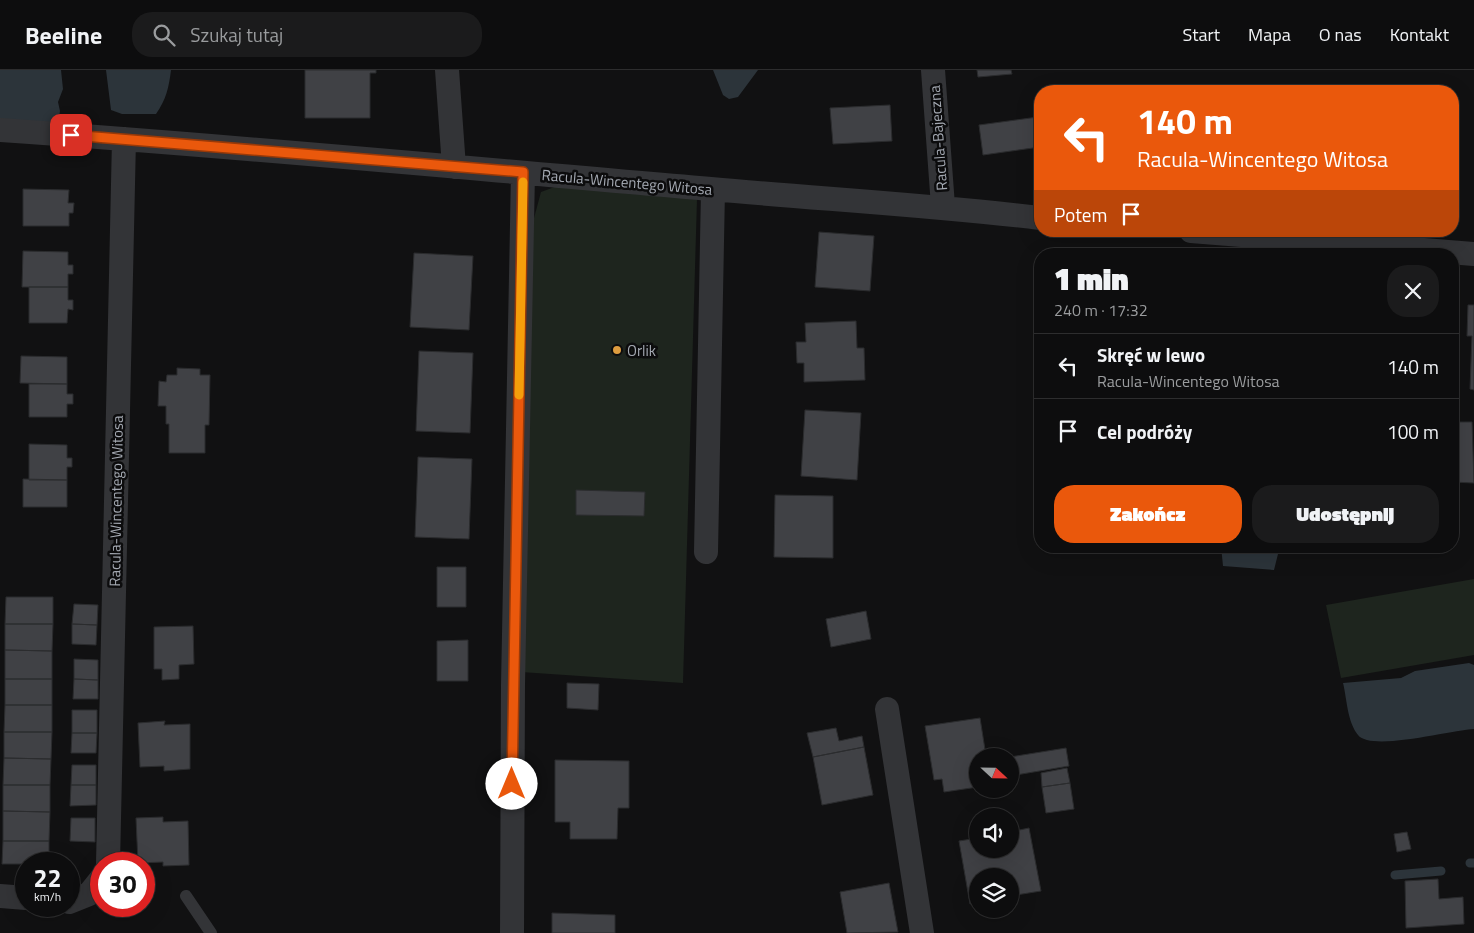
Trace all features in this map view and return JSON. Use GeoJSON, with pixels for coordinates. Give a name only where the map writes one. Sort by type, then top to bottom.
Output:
{"type":"FeatureCollection","features":[{"type":"Feature","properties":{"kind":"street"},"geometry":{"type":"LineString","coordinates":[[447,70],[454,167]]}},
{"type":"Feature","properties":{"kind":"street","name":"Racula-Bajeczna"},"geometry":{"type":"LineString","coordinates":[[933,70],[943,206]]}},
{"type":"Feature","properties":{"kind":"street","name":"Racula-Wincentego Witosa"},"geometry":{"type":"LineString","coordinates":[[0,130],[523,172],[714,190],[943,206],[1034,217]]}},
{"type":"Feature","properties":{"kind":"street","name":"Racula-Wincentego Witosa"},"geometry":{"type":"LineString","coordinates":[[108,852],[124,139]]}},
{"type":"Feature","properties":{"kind":"street"},"geometry":{"type":"LineString","coordinates":[[512,933],[513,685],[523,172]]}},
{"type":"Feature","properties":{"kind":"street"},"geometry":{"type":"LineString","coordinates":[[706,552],[714,190]]}},
{"type":"Feature","properties":{"kind":"street"},"geometry":{"type":"LineString","coordinates":[[1265,237],[1400,248]]}},
{"type":"Feature","properties":{"kind":"street"},"geometry":{"type":"LineString","coordinates":[[1459,253],[1474,254]]}},
{"type":"Feature","properties":{"kind":"street"},"geometry":{"type":"LineString","coordinates":[[887,708],[922,933]]}},
{"type":"Feature","properties":{"kind":"street"},"geometry":{"type":"LineString","coordinates":[[0,896],[15,897]]}},
{"type":"Feature","properties":{"kind":"lane"},"geometry":{"type":"LineString","coordinates":[[186,896],[211,933]]}},
{"type":"Feature","properties":{"kind":"shaded area"},"geometry":{"type":"Polygon","coordinates":[[[0,70],[61,70],[63,89],[58,102],[60,111],[58,123],[0,119],[0,70]]]}},
{"type":"Feature","properties":{"kind":"shaded area"},"geometry":{"type":"Polygon","coordinates":[[[106,70],[171,70],[166,93],[156,114],[122,114],[111,110],[106,70]]]}},
{"type":"Feature","properties":{"kind":"shaded area"},"geometry":{"type":"Polygon","coordinates":[[[713,70],[758,70],[738,97],[729,99],[723,95],[713,70]]]}},
{"type":"Feature","properties":{"kind":"shaded area"},"geometry":{"type":"Polygon","coordinates":[[[560,185],[697,199],[683,683],[521,672],[530,233],[541,192],[560,185]]]}},
{"type":"Feature","properties":{"kind":"shaded area"},"geometry":{"type":"Polygon","coordinates":[[[1222,553],[1278,553],[1274,570],[1223,566],[1222,553]]]}},
{"type":"Feature","properties":{"kind":"shaded area"},"geometry":{"type":"Polygon","coordinates":[[[1474,579],[1474,655],[1341,678],[1326,605],[1474,579]]]}},
{"type":"Feature","properties":{"kind":"shaded area"},"geometry":{"type":"Polygon","coordinates":[[[1469,663],[1474,665],[1474,729],[1412,739],[1378,741],[1366,740],[1358,735],[1354,729],[1349,717],[1343,683],[1401,678],[1415,671],[1469,663]]]}},
{"type":"Feature","properties":{"kind":"building"},"geometry":{"type":"Polygon","coordinates":[[[305,70],[376,70],[376,73],[370,73],[370,118],[305,118],[305,70]]]}},
{"type":"Feature","properties":{"kind":"building"},"geometry":{"type":"Polygon","coordinates":[[[977,70],[1011,70],[1012,74],[978,77],[977,70]]]}},
{"type":"Feature","properties":{"kind":"building"},"geometry":{"type":"Polygon","coordinates":[[[890,105],[892,141],[833,144],[830,108],[890,105]]]}},
{"type":"Feature","properties":{"kind":"building"},"geometry":{"type":"Polygon","coordinates":[[[1034,118],[1034,148],[983,155],[979,125],[1034,118]]]}},
{"type":"Feature","properties":{"kind":"building"},"geometry":{"type":"Polygon","coordinates":[[[23,189],[69,190],[68,203],[74,203],[73,213],[69,213],[69,226],[23,226],[23,189]]]}},
{"type":"Feature","properties":{"kind":"building"},"geometry":{"type":"Polygon","coordinates":[[[819,232],[874,236],[870,291],[815,287],[819,232]]]}},
{"type":"Feature","properties":{"kind":"building"},"geometry":{"type":"Polygon","coordinates":[[[23,251],[68,252],[68,265],[73,265],[73,274],[68,274],[68,287],[22,287],[23,251]]]}},
{"type":"Feature","properties":{"kind":"building"},"geometry":{"type":"Polygon","coordinates":[[[414,253],[473,256],[469,330],[410,327],[414,253]]]}},
{"type":"Feature","properties":{"kind":"building"},"geometry":{"type":"Polygon","coordinates":[[[29,287],[68,287],[68,300],[73,300],[73,310],[68,309],[67,323],[29,323],[29,287]]]}},
{"type":"Feature","properties":{"kind":"building"},"geometry":{"type":"Polygon","coordinates":[[[1468,305],[1474,305],[1474,390],[1470,389],[1472,336],[1467,336],[1468,305]]]}},
{"type":"Feature","properties":{"kind":"building"},"geometry":{"type":"Polygon","coordinates":[[[856,321],[857,348],[864,348],[865,380],[804,382],[804,363],[797,363],[796,342],[806,342],[805,323],[856,321]]]}},
{"type":"Feature","properties":{"kind":"building"},"geometry":{"type":"Polygon","coordinates":[[[419,351],[473,353],[470,433],[416,431],[419,351]]]}},
{"type":"Feature","properties":{"kind":"building"},"geometry":{"type":"Polygon","coordinates":[[[21,356],[67,357],[67,384],[20,383],[21,356]]]}},
{"type":"Feature","properties":{"kind":"building"},"geometry":{"type":"Polygon","coordinates":[[[177,368],[200,369],[200,375],[210,375],[209,425],[205,425],[205,453],[169,453],[169,424],[166,424],[166,406],[158,406],[159,381],[166,382],[167,375],[177,375],[177,368]]]}},
{"type":"Feature","properties":{"kind":"building"},"geometry":{"type":"Polygon","coordinates":[[[29,384],[67,384],[67,394],[73,394],[73,404],[67,404],[67,417],[29,417],[29,384]]]}},
{"type":"Feature","properties":{"kind":"building"},"geometry":{"type":"Polygon","coordinates":[[[805,410],[861,413],[857,480],[801,476],[805,410]]]}},
{"type":"Feature","properties":{"kind":"building"},"geometry":{"type":"Polygon","coordinates":[[[1459,422],[1472,422],[1474,483],[1459,482],[1459,422]]]}},
{"type":"Feature","properties":{"kind":"building"},"geometry":{"type":"Polygon","coordinates":[[[29,444],[67,445],[67,458],[72,458],[72,467],[67,467],[67,480],[29,480],[29,444]]]}},
{"type":"Feature","properties":{"kind":"building"},"geometry":{"type":"Polygon","coordinates":[[[418,457],[472,459],[469,539],[415,537],[418,457]]]}},
{"type":"Feature","properties":{"kind":"building"},"geometry":{"type":"Polygon","coordinates":[[[23,479],[67,480],[67,507],[23,507],[23,479]]]}},
{"type":"Feature","properties":{"kind":"building"},"geometry":{"type":"Polygon","coordinates":[[[576,490],[645,492],[644,516],[576,515],[576,490]]]}},
{"type":"Feature","properties":{"kind":"building"},"geometry":{"type":"Polygon","coordinates":[[[775,495],[833,496],[833,558],[774,557],[775,495]]]}},
{"type":"Feature","properties":{"kind":"building"},"geometry":{"type":"Polygon","coordinates":[[[437,567],[466,567],[466,607],[437,607],[437,567]]]}},
{"type":"Feature","properties":{"kind":"building"},"geometry":{"type":"Polygon","coordinates":[[[6,597],[53,597],[53,624],[5,624],[6,597]]]}},
{"type":"Feature","properties":{"kind":"building"},"geometry":{"type":"Polygon","coordinates":[[[74,604],[98,605],[97,625],[72,624],[74,604]]]}},
{"type":"Feature","properties":{"kind":"building"},"geometry":{"type":"Polygon","coordinates":[[[866,611],[871,639],[831,647],[826,619],[866,611]]]}},
{"type":"Feature","properties":{"kind":"building"},"geometry":{"type":"Polygon","coordinates":[[[5,624],[53,624],[52,651],[5,650],[5,624]]]}},
{"type":"Feature","properties":{"kind":"building"},"geometry":{"type":"Polygon","coordinates":[[[72,624],[97,625],[96,645],[72,644],[72,624]]]}},
{"type":"Feature","properties":{"kind":"building"},"geometry":{"type":"Polygon","coordinates":[[[193,626],[194,664],[179,665],[179,679],[162,680],[162,669],[154,669],[154,627],[193,626]]]}},
{"type":"Feature","properties":{"kind":"building"},"geometry":{"type":"Polygon","coordinates":[[[468,640],[468,681],[437,681],[437,641],[468,640]]]}},
{"type":"Feature","properties":{"kind":"building"},"geometry":{"type":"Polygon","coordinates":[[[5,650],[52,651],[52,679],[5,679],[5,650]]]}},
{"type":"Feature","properties":{"kind":"building"},"geometry":{"type":"Polygon","coordinates":[[[74,659],[98,660],[98,680],[74,679],[74,659]]]}},
{"type":"Feature","properties":{"kind":"building"},"geometry":{"type":"Polygon","coordinates":[[[5,679],[52,679],[52,705],[5,705],[5,679]]]}},
{"type":"Feature","properties":{"kind":"building"},"geometry":{"type":"Polygon","coordinates":[[[74,679],[98,680],[98,699],[73,699],[74,679]]]}},
{"type":"Feature","properties":{"kind":"building"},"geometry":{"type":"Polygon","coordinates":[[[567,683],[599,684],[598,710],[567,708],[567,683]]]}},
{"type":"Feature","properties":{"kind":"building"},"geometry":{"type":"Polygon","coordinates":[[[5,705],[52,705],[52,732],[4,732],[5,705]]]}},
{"type":"Feature","properties":{"kind":"building"},"geometry":{"type":"Polygon","coordinates":[[[72,710],[97,710],[97,733],[72,733],[72,710]]]}},
{"type":"Feature","properties":{"kind":"building"},"geometry":{"type":"Polygon","coordinates":[[[980,718],[985,748],[969,748],[969,788],[944,792],[942,779],[934,780],[925,726],[980,718]]]}},
{"type":"Feature","properties":{"kind":"building"},"geometry":{"type":"Polygon","coordinates":[[[165,721],[164,725],[190,724],[190,769],[164,771],[164,766],[140,767],[138,723],[165,721]]]}},
{"type":"Feature","properties":{"kind":"building"},"geometry":{"type":"Polygon","coordinates":[[[836,728],[839,741],[862,736],[864,747],[813,757],[807,733],[836,728]]]}},
{"type":"Feature","properties":{"kind":"building"},"geometry":{"type":"Polygon","coordinates":[[[4,732],[52,732],[51,759],[4,758],[4,732]]]}},
{"type":"Feature","properties":{"kind":"building"},"geometry":{"type":"Polygon","coordinates":[[[72,733],[97,733],[96,753],[71,753],[72,733]]]}},
{"type":"Feature","properties":{"kind":"building"},"geometry":{"type":"Polygon","coordinates":[[[864,747],[873,795],[822,805],[813,757],[864,747]]]}},
{"type":"Feature","properties":{"kind":"building"},"geometry":{"type":"Polygon","coordinates":[[[1066,748],[1069,766],[1019,774],[1019,756],[1066,748]]]}},
{"type":"Feature","properties":{"kind":"building"},"geometry":{"type":"Polygon","coordinates":[[[4,758],[51,759],[50,785],[3,785],[4,758]]]}},
{"type":"Feature","properties":{"kind":"building"},"geometry":{"type":"Polygon","coordinates":[[[555,760],[629,761],[629,808],[618,808],[617,839],[570,839],[570,822],[555,822],[555,760]]]}},
{"type":"Feature","properties":{"kind":"building"},"geometry":{"type":"Polygon","coordinates":[[[72,765],[96,765],[96,785],[71,785],[72,765]]]}},
{"type":"Feature","properties":{"kind":"building"},"geometry":{"type":"Polygon","coordinates":[[[1067,768],[1070,783],[1042,787],[1041,773],[1067,768]]]}},
{"type":"Feature","properties":{"kind":"building"},"geometry":{"type":"Polygon","coordinates":[[[1070,783],[1074,809],[1046,813],[1042,787],[1070,783]]]}},
{"type":"Feature","properties":{"kind":"building"},"geometry":{"type":"Polygon","coordinates":[[[3,785],[50,785],[50,812],[3,811],[3,785]]]}},
{"type":"Feature","properties":{"kind":"building"},"geometry":{"type":"Polygon","coordinates":[[[71,785],[96,785],[96,805],[70,806],[71,785]]]}},
{"type":"Feature","properties":{"kind":"building"},"geometry":{"type":"Polygon","coordinates":[[[3,811],[50,812],[49,841],[3,841],[3,811]]]}},
{"type":"Feature","properties":{"kind":"building"},"geometry":{"type":"Polygon","coordinates":[[[163,817],[163,822],[188,821],[189,865],[163,866],[163,862],[155,862],[155,852],[138,852],[136,818],[163,817]]]}},
{"type":"Feature","properties":{"kind":"building"},"geometry":{"type":"Polygon","coordinates":[[[71,818],[95,818],[95,842],[70,841],[71,818]]]}},
{"type":"Feature","properties":{"kind":"building"},"geometry":{"type":"Polygon","coordinates":[[[1029,828],[1041,891],[1019,895],[1019,868],[969,868],[969,898],[959,841],[969,839],[969,858],[1019,858],[1019,830],[1029,828]]]}},
{"type":"Feature","properties":{"kind":"building"},"geometry":{"type":"Polygon","coordinates":[[[1407,832],[1411,849],[1397,852],[1394,834],[1407,832]]]}},
{"type":"Feature","properties":{"kind":"building"},"geometry":{"type":"Polygon","coordinates":[[[3,841],[49,841],[49,852],[15,852],[15,864],[2,864],[3,841]]]}},
{"type":"Feature","properties":{"kind":"building"},"geometry":{"type":"Polygon","coordinates":[[[1438,879],[1439,899],[1463,897],[1464,924],[1406,928],[1405,881],[1438,879]]]}},
{"type":"Feature","properties":{"kind":"building"},"geometry":{"type":"Polygon","coordinates":[[[889,883],[898,932],[847,933],[840,892],[889,883]]]}},
{"type":"Feature","properties":{"kind":"building"},"geometry":{"type":"Polygon","coordinates":[[[552,913],[615,915],[615,933],[552,933],[552,913]]]}},
{"type":"Feature","properties":{"kind":"waterway"},"geometry":{"type":"LineString","coordinates":[[1395,875],[1441,871]]}},
{"type":"Feature","properties":{"kind":"slow traffic"},"geometry":{"type":"LineString","coordinates":[[519,395],[523,182]]}},
{"type":"Feature","properties":{"kind":"place","name":"Orlik"},"geometry":{"type":"Point","coordinates":[617,350]}},
{"type":"Feature","properties":{"kind":"route"},"geometry":{"type":"LineString","coordinates":[[71,135],[523,172],[512,784]]}}]}
